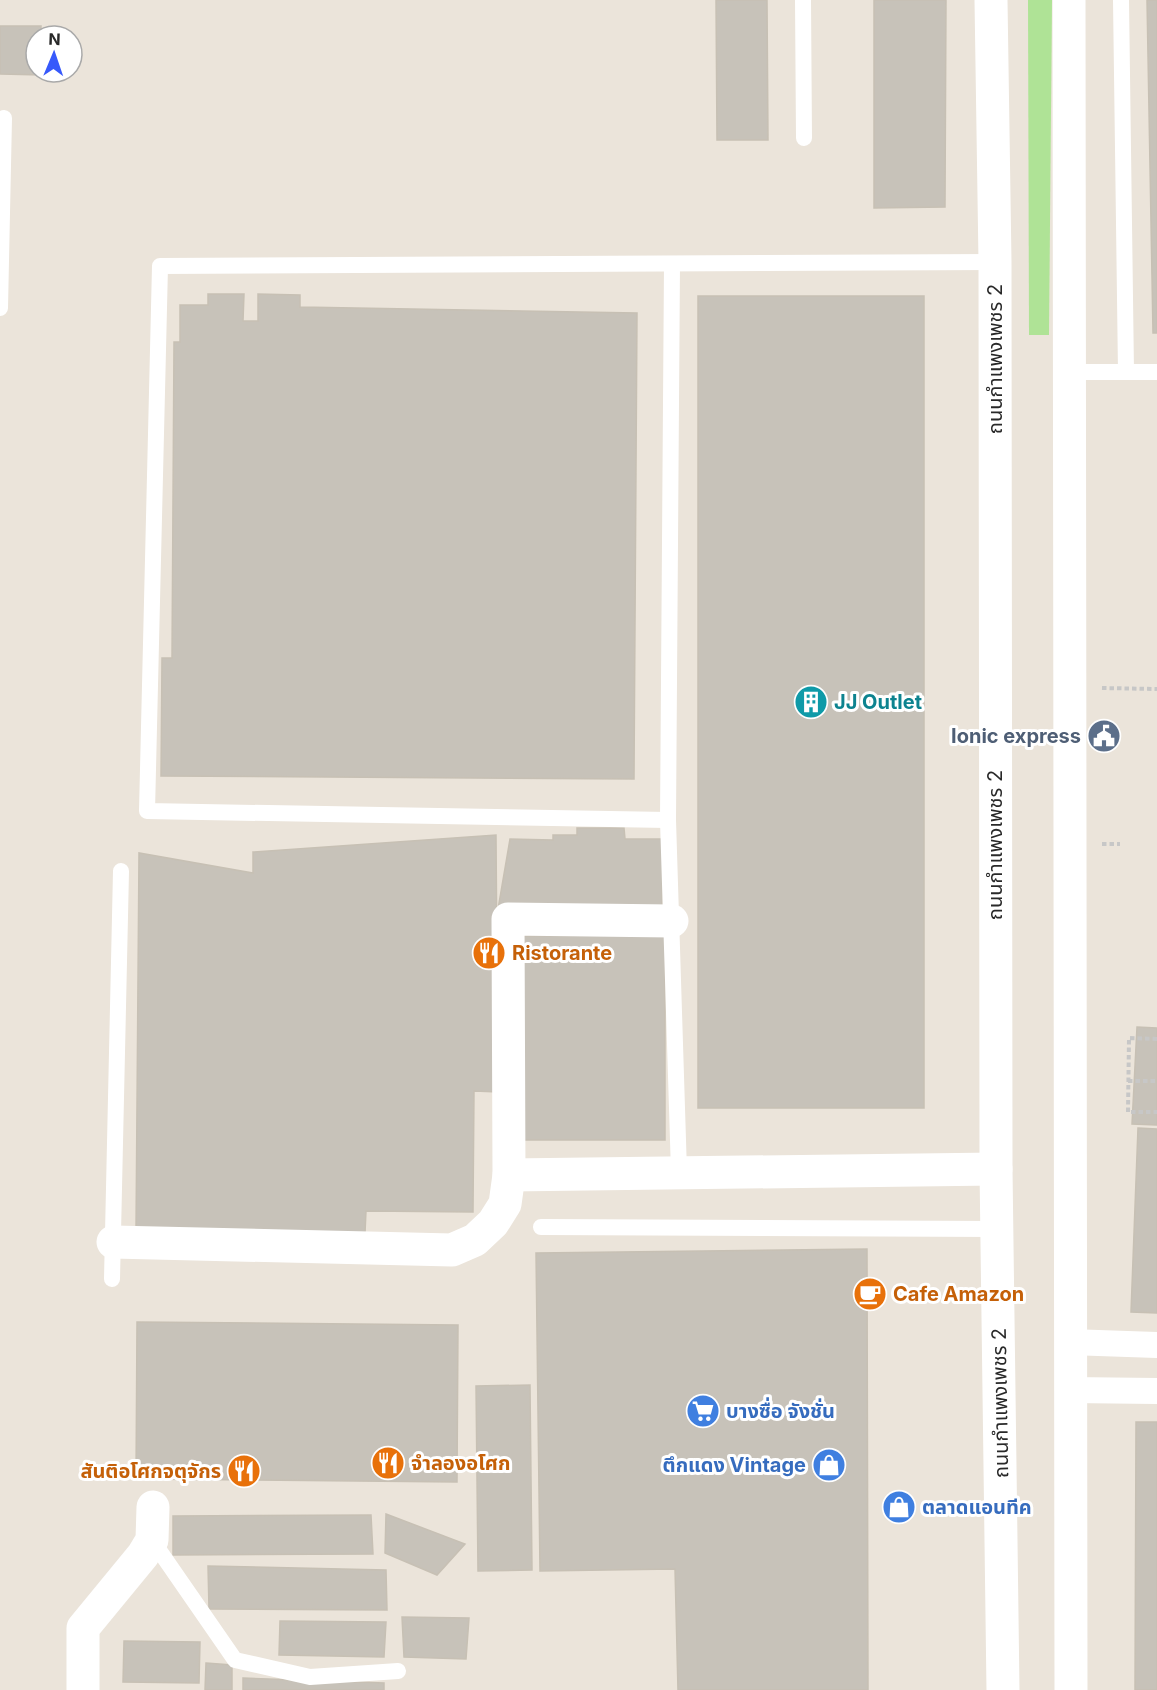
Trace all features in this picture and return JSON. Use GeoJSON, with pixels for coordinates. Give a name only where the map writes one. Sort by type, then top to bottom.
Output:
{"type":"FeatureCollection","features":[{"type":"Feature","properties":{"kind":"main road","name":"ถนนกำแพงเพชร 2"},"geometry":{"type":"LineString","coordinates":[[990,0],[995,262],[996,1169],[1003,1690]]}},
{"type":"Feature","properties":{"kind":"main road"},"geometry":{"type":"LineString","coordinates":[[1069,0],[1068,688],[1071,1690]]}},
{"type":"Feature","properties":{"kind":"main road"},"geometry":{"type":"LineString","coordinates":[[112,1242],[452,1250],[475,1240],[493,1223],[505,1204],[509,1175],[508,920],[511,918],[564,921],[672,921]]}},
{"type":"Feature","properties":{"kind":"main road"},"geometry":{"type":"LineString","coordinates":[[509,1175],[996,1169]]}},
{"type":"Feature","properties":{"kind":"main road"},"geometry":{"type":"LineString","coordinates":[[83,1690],[83,1628],[143,1555],[152,1540],[153,1507]]}},
{"type":"Feature","properties":{"kind":"street"},"geometry":{"type":"LineString","coordinates":[[1069,1342],[1157,1345]]}},
{"type":"Feature","properties":{"kind":"street"},"geometry":{"type":"LineString","coordinates":[[1069,1390],[1157,1391]]}},
{"type":"Feature","properties":{"kind":"lane"},"geometry":{"type":"LineString","coordinates":[[803,0],[804,138]]}},
{"type":"Feature","properties":{"kind":"lane"},"geometry":{"type":"LineString","coordinates":[[1121,0],[1126,372]]}},
{"type":"Feature","properties":{"kind":"lane"},"geometry":{"type":"LineString","coordinates":[[0,308],[4,118]]}},
{"type":"Feature","properties":{"kind":"lane"},"geometry":{"type":"LineString","coordinates":[[668,820],[147,811],[160,266],[995,262]]}},
{"type":"Feature","properties":{"kind":"lane"},"geometry":{"type":"LineString","coordinates":[[672,264],[668,820],[679,1172]]}},
{"type":"Feature","properties":{"kind":"lane"},"geometry":{"type":"LineString","coordinates":[[1069,372],[1157,372]]}},
{"type":"Feature","properties":{"kind":"lane"},"geometry":{"type":"LineString","coordinates":[[112,1279],[121,871]]}},
{"type":"Feature","properties":{"kind":"lane"},"geometry":{"type":"LineString","coordinates":[[541,1227],[998,1229]]}},
{"type":"Feature","properties":{"kind":"lane"},"geometry":{"type":"LineString","coordinates":[[152,1540],[235,1660],[310,1677],[398,1671]]}},
{"type":"Feature","properties":{"kind":"path"},"geometry":{"type":"LineString","coordinates":[[1068,688],[1157,689]]}},
{"type":"Feature","properties":{"kind":"path"},"geometry":{"type":"LineString","coordinates":[[1157,1039],[1129,1038],[1128,1081],[1128,1112],[1157,1112]]}},
{"type":"Feature","properties":{"kind":"path"},"geometry":{"type":"LineString","coordinates":[[1128,1081],[1157,1081]]}},
{"type":"Feature","properties":{"kind":"green space"},"geometry":{"type":"Polygon","coordinates":[[[1028,0],[1052,0],[1049,335],[1029,335],[1028,0]]]}},
{"type":"Feature","properties":{"kind":"building"},"geometry":{"type":"Polygon","coordinates":[[[716,0],[767,0],[768,140],[717,140],[716,0]]]}},
{"type":"Feature","properties":{"kind":"building"},"geometry":{"type":"Polygon","coordinates":[[[874,0],[946,0],[945,207],[874,208],[874,0]]]}},
{"type":"Feature","properties":{"kind":"building"},"geometry":{"type":"Polygon","coordinates":[[[1147,0],[1157,0],[1157,333],[1153,333],[1147,0]]]}},
{"type":"Feature","properties":{"kind":"building"},"geometry":{"type":"Polygon","coordinates":[[[0,26],[24,26],[24,75],[0,74],[0,26]]]}},
{"type":"Feature","properties":{"kind":"building"},"geometry":{"type":"Polygon","coordinates":[[[208,294],[244,294],[243,321],[258,321],[258,294],[300,295],[300,307],[637,313],[634,779],[161,776],[162,658],[172,658],[174,342],[180,342],[180,305],[208,305],[208,294]]]}},
{"type":"Feature","properties":{"kind":"building","name":"JJ Outlet"},"geometry":{"type":"Polygon","coordinates":[[[698,296],[924,296],[924,1108],[698,1108],[698,296]]]}},
{"type":"Feature","properties":{"kind":"building"},"geometry":{"type":"Polygon","coordinates":[[[577,828],[624,828],[625,839],[663,839],[662,909],[497,915],[510,839],[553,840],[553,835],[577,835],[577,828]]]}},
{"type":"Feature","properties":{"kind":"building"},"geometry":{"type":"Polygon","coordinates":[[[496,835],[498,1092],[474,1091],[473,1212],[366,1211],[365,1233],[136,1231],[139,853],[253,873],[253,852],[496,835]]]}},
{"type":"Feature","properties":{"kind":"building"},"geometry":{"type":"Polygon","coordinates":[[[665,935],[665,1140],[515,1140],[516,936],[665,935]]]}},
{"type":"Feature","properties":{"kind":"building"},"geometry":{"type":"Polygon","coordinates":[[[1137,1027],[1157,1028],[1157,1125],[1132,1124],[1137,1027]]]}},
{"type":"Feature","properties":{"kind":"building"},"geometry":{"type":"Polygon","coordinates":[[[1138,1128],[1157,1129],[1157,1313],[1131,1312],[1138,1128]]]}},
{"type":"Feature","properties":{"kind":"building","name":"บางซื่อ จังชั่น"},"geometry":{"type":"Polygon","coordinates":[[[867,1249],[868,1690],[678,1690],[675,1569],[540,1571],[536,1253],[867,1249]]]}},
{"type":"Feature","properties":{"kind":"building"},"geometry":{"type":"Polygon","coordinates":[[[137,1322],[458,1325],[457,1482],[136,1479],[137,1322]]]}},
{"type":"Feature","properties":{"kind":"building"},"geometry":{"type":"Polygon","coordinates":[[[530,1385],[532,1570],[478,1571],[476,1386],[530,1385]]]}},
{"type":"Feature","properties":{"kind":"building"},"geometry":{"type":"Polygon","coordinates":[[[1136,1422],[1157,1422],[1157,1690],[1135,1690],[1136,1422]]]}},
{"type":"Feature","properties":{"kind":"building"},"geometry":{"type":"Polygon","coordinates":[[[386,1514],[465,1544],[437,1575],[385,1553],[386,1514]]]}},
{"type":"Feature","properties":{"kind":"building"},"geometry":{"type":"Polygon","coordinates":[[[371,1515],[373,1554],[173,1555],[173,1516],[371,1515]]]}},
{"type":"Feature","properties":{"kind":"building"},"geometry":{"type":"Polygon","coordinates":[[[208,1566],[386,1570],[387,1610],[209,1609],[208,1566]]]}},
{"type":"Feature","properties":{"kind":"building"},"geometry":{"type":"Polygon","coordinates":[[[402,1617],[469,1618],[466,1659],[404,1657],[402,1617]]]}},
{"type":"Feature","properties":{"kind":"building"},"geometry":{"type":"Polygon","coordinates":[[[280,1621],[386,1622],[384,1657],[279,1655],[280,1621]]]}},
{"type":"Feature","properties":{"kind":"building"},"geometry":{"type":"Polygon","coordinates":[[[124,1641],[200,1642],[199,1683],[123,1682],[124,1641]]]}},
{"type":"Feature","properties":{"kind":"building"},"geometry":{"type":"Polygon","coordinates":[[[206,1663],[232,1665],[232,1690],[205,1690],[206,1663]]]}},
{"type":"Feature","properties":{"kind":"building"},"geometry":{"type":"Polygon","coordinates":[[[243,1678],[384,1683],[384,1690],[243,1690],[243,1678]]]}},
{"type":"Feature","properties":{"kind":"place","name":"JJ Outlet"},"geometry":{"type":"Point","coordinates":[811,702]}},
{"type":"Feature","properties":{"kind":"place","name":"Ionic express"},"geometry":{"type":"Point","coordinates":[1104,736]}},
{"type":"Feature","properties":{"kind":"place","name":"Ristorante"},"geometry":{"type":"Point","coordinates":[489,953]}},
{"type":"Feature","properties":{"kind":"place","name":"Cafe Amazon"},"geometry":{"type":"Point","coordinates":[870,1294]}},
{"type":"Feature","properties":{"kind":"place","name":"บางซื่อ จังชั่น"},"geometry":{"type":"Point","coordinates":[703,1411]}},
{"type":"Feature","properties":{"kind":"place","name":"จำลองอโศก"},"geometry":{"type":"Point","coordinates":[388,1463]}},
{"type":"Feature","properties":{"kind":"place","name":"ตึกแดง Vintage"},"geometry":{"type":"Point","coordinates":[829,1465]}},
{"type":"Feature","properties":{"kind":"place","name":"สันติอโศกจตุจักร"},"geometry":{"type":"Point","coordinates":[244,1471]}},
{"type":"Feature","properties":{"kind":"place","name":"ตลาดแอนทีค"},"geometry":{"type":"Point","coordinates":[899,1507]}}]}
